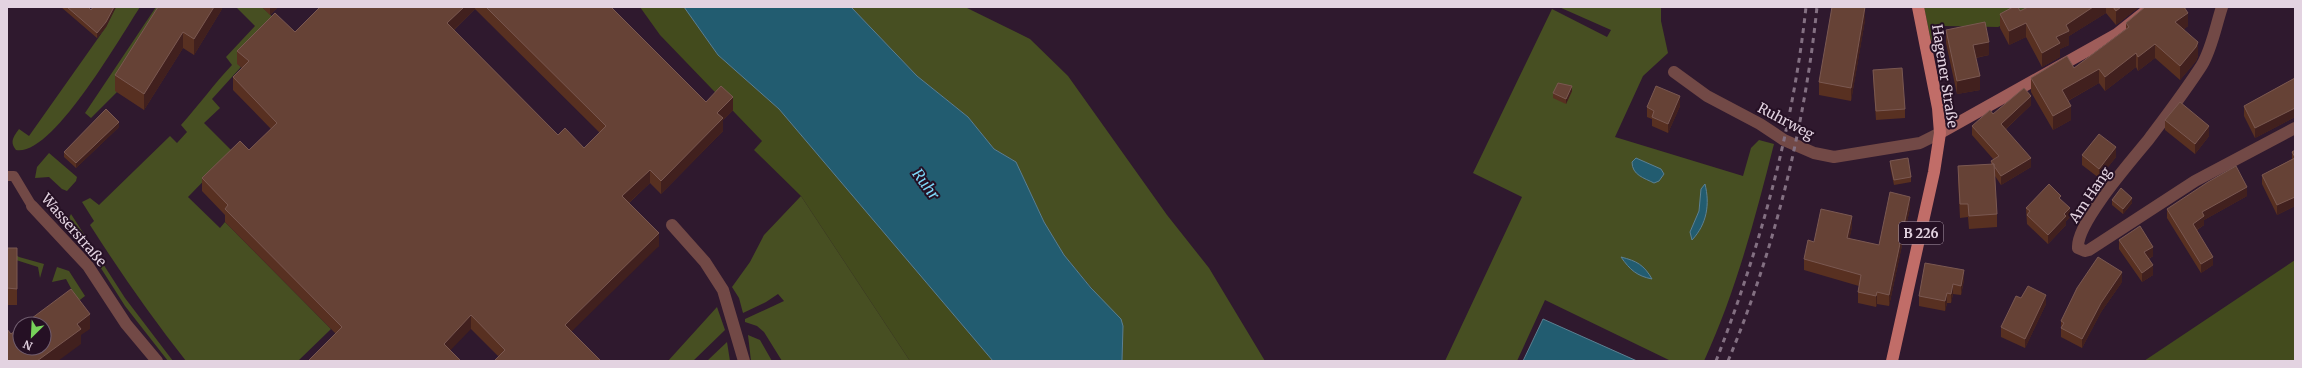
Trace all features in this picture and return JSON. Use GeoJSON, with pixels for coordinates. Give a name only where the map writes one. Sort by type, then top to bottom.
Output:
{"type":"FeatureCollection","features":[{"type":"Feature","properties":{"kind":"main road","name":"Hagener Straße"},"geometry":{"type":"LineString","coordinates":[[1892,361],[1934,172],[1940,132],[1938,108],[1918,7]]}},
{"type":"Feature","properties":{"kind":"street"},"geometry":{"type":"LineString","coordinates":[[1940,132],[2117,34],[2150,7]]}},
{"type":"Feature","properties":{"kind":"street","name":"Am Hang"},"geometry":{"type":"LineString","coordinates":[[2222,7],[2203,63],[2149,138],[2103,196],[2086,224],[2077,243],[2078,248],[2085,251],[2089,250],[2195,181],[2295,128]]}},
{"type":"Feature","properties":{"kind":"street","name":"Ruhrweg"},"geometry":{"type":"LineString","coordinates":[[1674,72],[1707,96],[1760,124],[1784,140],[1814,153],[1834,157],[1920,143],[1940,132]]}},
{"type":"Feature","properties":{"kind":"street","name":"Wasserstraße"},"geometry":{"type":"LineString","coordinates":[[32,206],[88,266],[126,324],[157,361]]}},
{"type":"Feature","properties":{"kind":"street"},"geometry":{"type":"LineString","coordinates":[[672,225],[705,262],[723,290],[744,361]]}},
{"type":"Feature","properties":{"kind":"lane","name":"Wasserstraße"},"geometry":{"type":"LineString","coordinates":[[10,176],[32,206]]}},
{"type":"Feature","properties":{"kind":"green space"},"geometry":{"type":"Polygon","coordinates":[[[116,7],[140,7],[85,92],[66,115],[48,135],[31,147],[16,150],[13,142],[19,129],[29,136],[106,27],[116,7]]]}},
{"type":"Feature","properties":{"kind":"green space"},"geometry":{"type":"Polygon","coordinates":[[[156,7],[168,7],[117,92],[91,118],[85,113],[156,7]]]}},
{"type":"Feature","properties":{"kind":"green space"},"geometry":{"type":"Polygon","coordinates":[[[236,7],[262,7],[277,21],[238,64],[241,67],[212,99],[220,108],[204,123],[238,157],[222,162],[188,197],[220,228],[225,222],[331,329],[298,361],[186,361],[101,243],[90,225],[94,221],[82,202],[90,198],[99,205],[170,136],[177,143],[187,132],[181,125],[232,65],[226,57],[255,26],[236,7]]]}},
{"type":"Feature","properties":{"kind":"green space"},"geometry":{"type":"Polygon","coordinates":[[[640,7],[684,7],[718,55],[779,109],[993,361],[910,361],[801,196],[754,150],[762,141],[660,35],[640,7]]]}},
{"type":"Feature","properties":{"kind":"green space"},"geometry":{"type":"Polygon","coordinates":[[[851,7],[965,7],[1030,39],[1068,76],[1167,215],[1209,268],[1265,361],[1122,361],[1123,326],[1064,255],[1044,222],[1016,162],[994,149],[968,117],[917,76],[851,7]]]}},
{"type":"Feature","properties":{"kind":"green space"},"geometry":{"type":"Polygon","coordinates":[[[1559,7],[1661,7],[1661,21],[1668,53],[1643,76],[1615,137],[1743,176],[1751,148],[1759,140],[1774,144],[1760,200],[1744,254],[1726,308],[1704,361],[1671,361],[1545,300],[1517,361],[1445,361],[1522,197],[1473,173],[1552,9],[1607,37],[1611,30],[1559,7]]]}},
{"type":"Feature","properties":{"kind":"green space"},"geometry":{"type":"Polygon","coordinates":[[[1924,7],[2042,7],[1998,27],[1944,26],[1931,41],[1924,7]]]}},
{"type":"Feature","properties":{"kind":"green space"},"geometry":{"type":"Polygon","coordinates":[[[49,153],[77,177],[76,181],[67,191],[62,189],[49,177],[35,178],[37,167],[49,153]]]}},
{"type":"Feature","properties":{"kind":"green space"},"geometry":{"type":"Polygon","coordinates":[[[801,196],[910,361],[782,361],[764,332],[757,326],[745,322],[745,319],[784,301],[778,294],[766,302],[743,313],[739,298],[732,287],[750,262],[764,235],[801,196]]]}},
{"type":"Feature","properties":{"kind":"green space"},"geometry":{"type":"Polygon","coordinates":[[[71,214],[125,298],[173,361],[168,361],[125,306],[69,218],[71,214]]]}},
{"type":"Feature","properties":{"kind":"green space"},"geometry":{"type":"Polygon","coordinates":[[[7,249],[19,257],[44,264],[40,278],[38,267],[16,260],[7,249]]]}},
{"type":"Feature","properties":{"kind":"green space"},"geometry":{"type":"Polygon","coordinates":[[[2295,260],[2295,361],[2144,361],[2295,260]]]}},
{"type":"Feature","properties":{"kind":"green space"},"geometry":{"type":"Polygon","coordinates":[[[57,267],[69,271],[85,296],[72,306],[73,292],[66,279],[52,282],[57,267]]]}},
{"type":"Feature","properties":{"kind":"green space"},"geometry":{"type":"Polygon","coordinates":[[[717,307],[725,330],[693,361],[668,361],[717,307]]]}},
{"type":"Feature","properties":{"kind":"green space"},"geometry":{"type":"Polygon","coordinates":[[[748,335],[760,340],[772,361],[751,361],[748,335]]]}},
{"type":"Feature","properties":{"kind":"green space"},"geometry":{"type":"Polygon","coordinates":[[[727,342],[730,361],[707,361],[727,342]]]}},
{"type":"Feature","properties":{"kind":"water","name":"Ruhr"},"geometry":{"type":"Polygon","coordinates":[[[684,7],[851,7],[917,76],[968,117],[994,149],[1016,162],[1044,222],[1064,255],[1091,288],[1121,319],[1123,326],[1122,361],[993,361],[779,109],[718,55],[684,7]]]}},
{"type":"Feature","properties":{"kind":"water"},"geometry":{"type":"Polygon","coordinates":[[[1636,158],[1661,169],[1664,174],[1659,181],[1654,183],[1636,173],[1632,162],[1636,158]]]}},
{"type":"Feature","properties":{"kind":"water"},"geometry":{"type":"Polygon","coordinates":[[[1705,184],[1707,199],[1706,214],[1701,227],[1692,240],[1690,232],[1699,211],[1701,189],[1705,184]]]}},
{"type":"Feature","properties":{"kind":"water"},"geometry":{"type":"Polygon","coordinates":[[[1621,257],[1640,264],[1652,279],[1634,272],[1621,257]]]}},
{"type":"Feature","properties":{"kind":"water"},"geometry":{"type":"Polygon","coordinates":[[[1543,319],[1637,361],[1523,361],[1543,319]]]}},
{"type":"Feature","properties":{"kind":"building"},"geometry":{"type":"Polygon","coordinates":[[[67,7],[88,7],[91,10],[93,7],[114,7],[106,22],[97,33],[67,7]]]}},
{"type":"Feature","properties":{"kind":"building"},"geometry":{"type":"Polygon","coordinates":[[[158,7],[214,7],[194,39],[183,32],[144,94],[115,75],[158,7]]]}},
{"type":"Feature","properties":{"kind":"building"},"geometry":{"type":"Polygon","coordinates":[[[320,7],[464,7],[447,23],[558,135],[565,128],[584,148],[606,126],[486,7],[611,7],[706,102],[721,86],[733,97],[717,113],[723,118],[661,181],[650,170],[622,196],[659,233],[565,325],[601,361],[494,361],[505,350],[471,315],[444,344],[461,361],[308,361],[342,327],[225,209],[228,205],[202,178],[240,141],[249,150],[277,123],[233,77],[249,61],[237,51],[275,13],[295,32],[320,7]]]}},
{"type":"Feature","properties":{"kind":"building"},"geometry":{"type":"Polygon","coordinates":[[[1832,7],[1865,7],[1851,88],[1819,82],[1832,7]]]}},
{"type":"Feature","properties":{"kind":"building"},"geometry":{"type":"Polygon","coordinates":[[[2013,7],[2018,7],[2020,11],[2028,7],[2093,7],[2066,25],[2069,31],[2056,37],[2060,43],[2042,53],[2026,23],[2009,31],[2000,14],[2013,7]]]}},
{"type":"Feature","properties":{"kind":"building"},"geometry":{"type":"Polygon","coordinates":[[[2113,7],[2121,7],[2116,11],[2113,7]]]}},
{"type":"Feature","properties":{"kind":"building"},"geometry":{"type":"Polygon","coordinates":[[[2145,7],[2184,7],[2188,13],[2175,22],[2198,42],[2196,47],[2180,66],[2155,44],[2138,57],[2136,53],[2105,77],[2099,69],[2062,90],[2071,106],[2053,116],[2031,78],[2067,56],[2074,68],[2129,27],[2126,23],[2145,7]]]}},
{"type":"Feature","properties":{"kind":"building"},"geometry":{"type":"Polygon","coordinates":[[[1985,22],[1989,42],[1973,45],[1980,76],[1957,81],[1946,30],[1985,22]]]}},
{"type":"Feature","properties":{"kind":"building"},"geometry":{"type":"Polygon","coordinates":[[[1902,68],[1905,109],[1876,111],[1873,70],[1902,68]]]}},
{"type":"Feature","properties":{"kind":"building"},"geometry":{"type":"Polygon","coordinates":[[[2295,78],[2295,108],[2255,128],[2244,106],[2295,78]]]}},
{"type":"Feature","properties":{"kind":"building"},"geometry":{"type":"Polygon","coordinates":[[[1558,83],[1572,86],[1566,99],[1553,93],[1558,83]]]}},
{"type":"Feature","properties":{"kind":"building"},"geometry":{"type":"Polygon","coordinates":[[[1656,86],[1680,96],[1668,124],[1652,117],[1654,111],[1647,107],[1656,86]]]}},
{"type":"Feature","properties":{"kind":"building"},"geometry":{"type":"Polygon","coordinates":[[[2024,88],[2031,96],[2001,124],[2031,158],[2001,176],[1991,161],[1999,156],[1972,126],[1990,110],[1993,114],[2024,88]]]}},
{"type":"Feature","properties":{"kind":"building"},"geometry":{"type":"Polygon","coordinates":[[[2180,102],[2209,126],[2195,144],[2165,120],[2180,102]]]}},
{"type":"Feature","properties":{"kind":"building"},"geometry":{"type":"Polygon","coordinates":[[[106,109],[119,122],[76,163],[64,152],[106,109]]]}},
{"type":"Feature","properties":{"kind":"building"},"geometry":{"type":"Polygon","coordinates":[[[2099,134],[2116,147],[2099,169],[2082,155],[2099,134]]]}},
{"type":"Feature","properties":{"kind":"building"},"geometry":{"type":"Polygon","coordinates":[[[2295,150],[2295,157],[2292,152],[2295,150]]]}},
{"type":"Feature","properties":{"kind":"building"},"geometry":{"type":"Polygon","coordinates":[[[1908,158],[1911,177],[1894,180],[1890,161],[1908,158]]]}},
{"type":"Feature","properties":{"kind":"building"},"geometry":{"type":"Polygon","coordinates":[[[2295,158],[2295,197],[2277,205],[2262,175],[2295,158]]]}},
{"type":"Feature","properties":{"kind":"building"},"geometry":{"type":"Polygon","coordinates":[[[1994,164],[1997,214],[1969,216],[1968,204],[1960,204],[1958,166],[1994,164]]]}},
{"type":"Feature","properties":{"kind":"building"},"geometry":{"type":"Polygon","coordinates":[[[2236,166],[2247,187],[2202,212],[2204,216],[2193,224],[2213,257],[2201,264],[2167,209],[2208,182],[2236,166]]]}},
{"type":"Feature","properties":{"kind":"building"},"geometry":{"type":"Polygon","coordinates":[[[2049,184],[2061,196],[2059,198],[2070,208],[2064,214],[2066,216],[2048,235],[2027,215],[2030,211],[2026,208],[2049,184]]]}},
{"type":"Feature","properties":{"kind":"building"},"geometry":{"type":"Polygon","coordinates":[[[2121,188],[2132,198],[2123,209],[2112,200],[2121,188]]]}},
{"type":"Feature","properties":{"kind":"building"},"geometry":{"type":"Polygon","coordinates":[[[1890,192],[1910,197],[1889,295],[1877,292],[1876,296],[1858,292],[1861,275],[1804,259],[1808,240],[1814,242],[1821,209],[1852,216],[1847,238],[1879,245],[1890,192]]]}},
{"type":"Feature","properties":{"kind":"building"},"geometry":{"type":"Polygon","coordinates":[[[2140,226],[2153,247],[2144,252],[2153,265],[2142,273],[2119,240],[2140,226]]]}},
{"type":"Feature","properties":{"kind":"building"},"geometry":{"type":"Polygon","coordinates":[[[7,248],[17,248],[17,289],[7,288],[7,248]]]}},
{"type":"Feature","properties":{"kind":"building"},"geometry":{"type":"Polygon","coordinates":[[[2098,257],[2122,272],[2101,303],[2082,339],[2061,328],[2064,323],[2061,321],[2077,288],[2098,257]]]}},
{"type":"Feature","properties":{"kind":"building"},"geometry":{"type":"Polygon","coordinates":[[[1925,263],[1964,270],[1961,286],[1953,284],[1951,294],[1947,293],[1945,301],[1919,296],[1925,263]]]}},
{"type":"Feature","properties":{"kind":"building"},"geometry":{"type":"Polygon","coordinates":[[[2028,286],[2046,295],[2025,339],[2001,327],[2016,296],[2021,298],[2028,286]]]}},
{"type":"Feature","properties":{"kind":"building"},"geometry":{"type":"Polygon","coordinates":[[[71,289],[90,314],[77,324],[81,329],[52,350],[52,316],[35,316],[71,289]]]}},
{"type":"Feature","properties":{"kind":"building"},"geometry":{"type":"Polygon","coordinates":[[[7,329],[11,334],[12,333],[12,356],[44,356],[37,361],[7,361],[7,329]]]}},
{"type":"Feature","properties":{"kind":"railway"},"geometry":{"type":"LineString","coordinates":[[1716,361],[1747,275],[1773,187],[1793,97],[1806,7]]}},
{"type":"Feature","properties":{"kind":"railway"},"geometry":{"type":"LineString","coordinates":[[1728,361],[1760,276],[1785,187],[1796,142],[1812,52],[1817,7]]}}]}
